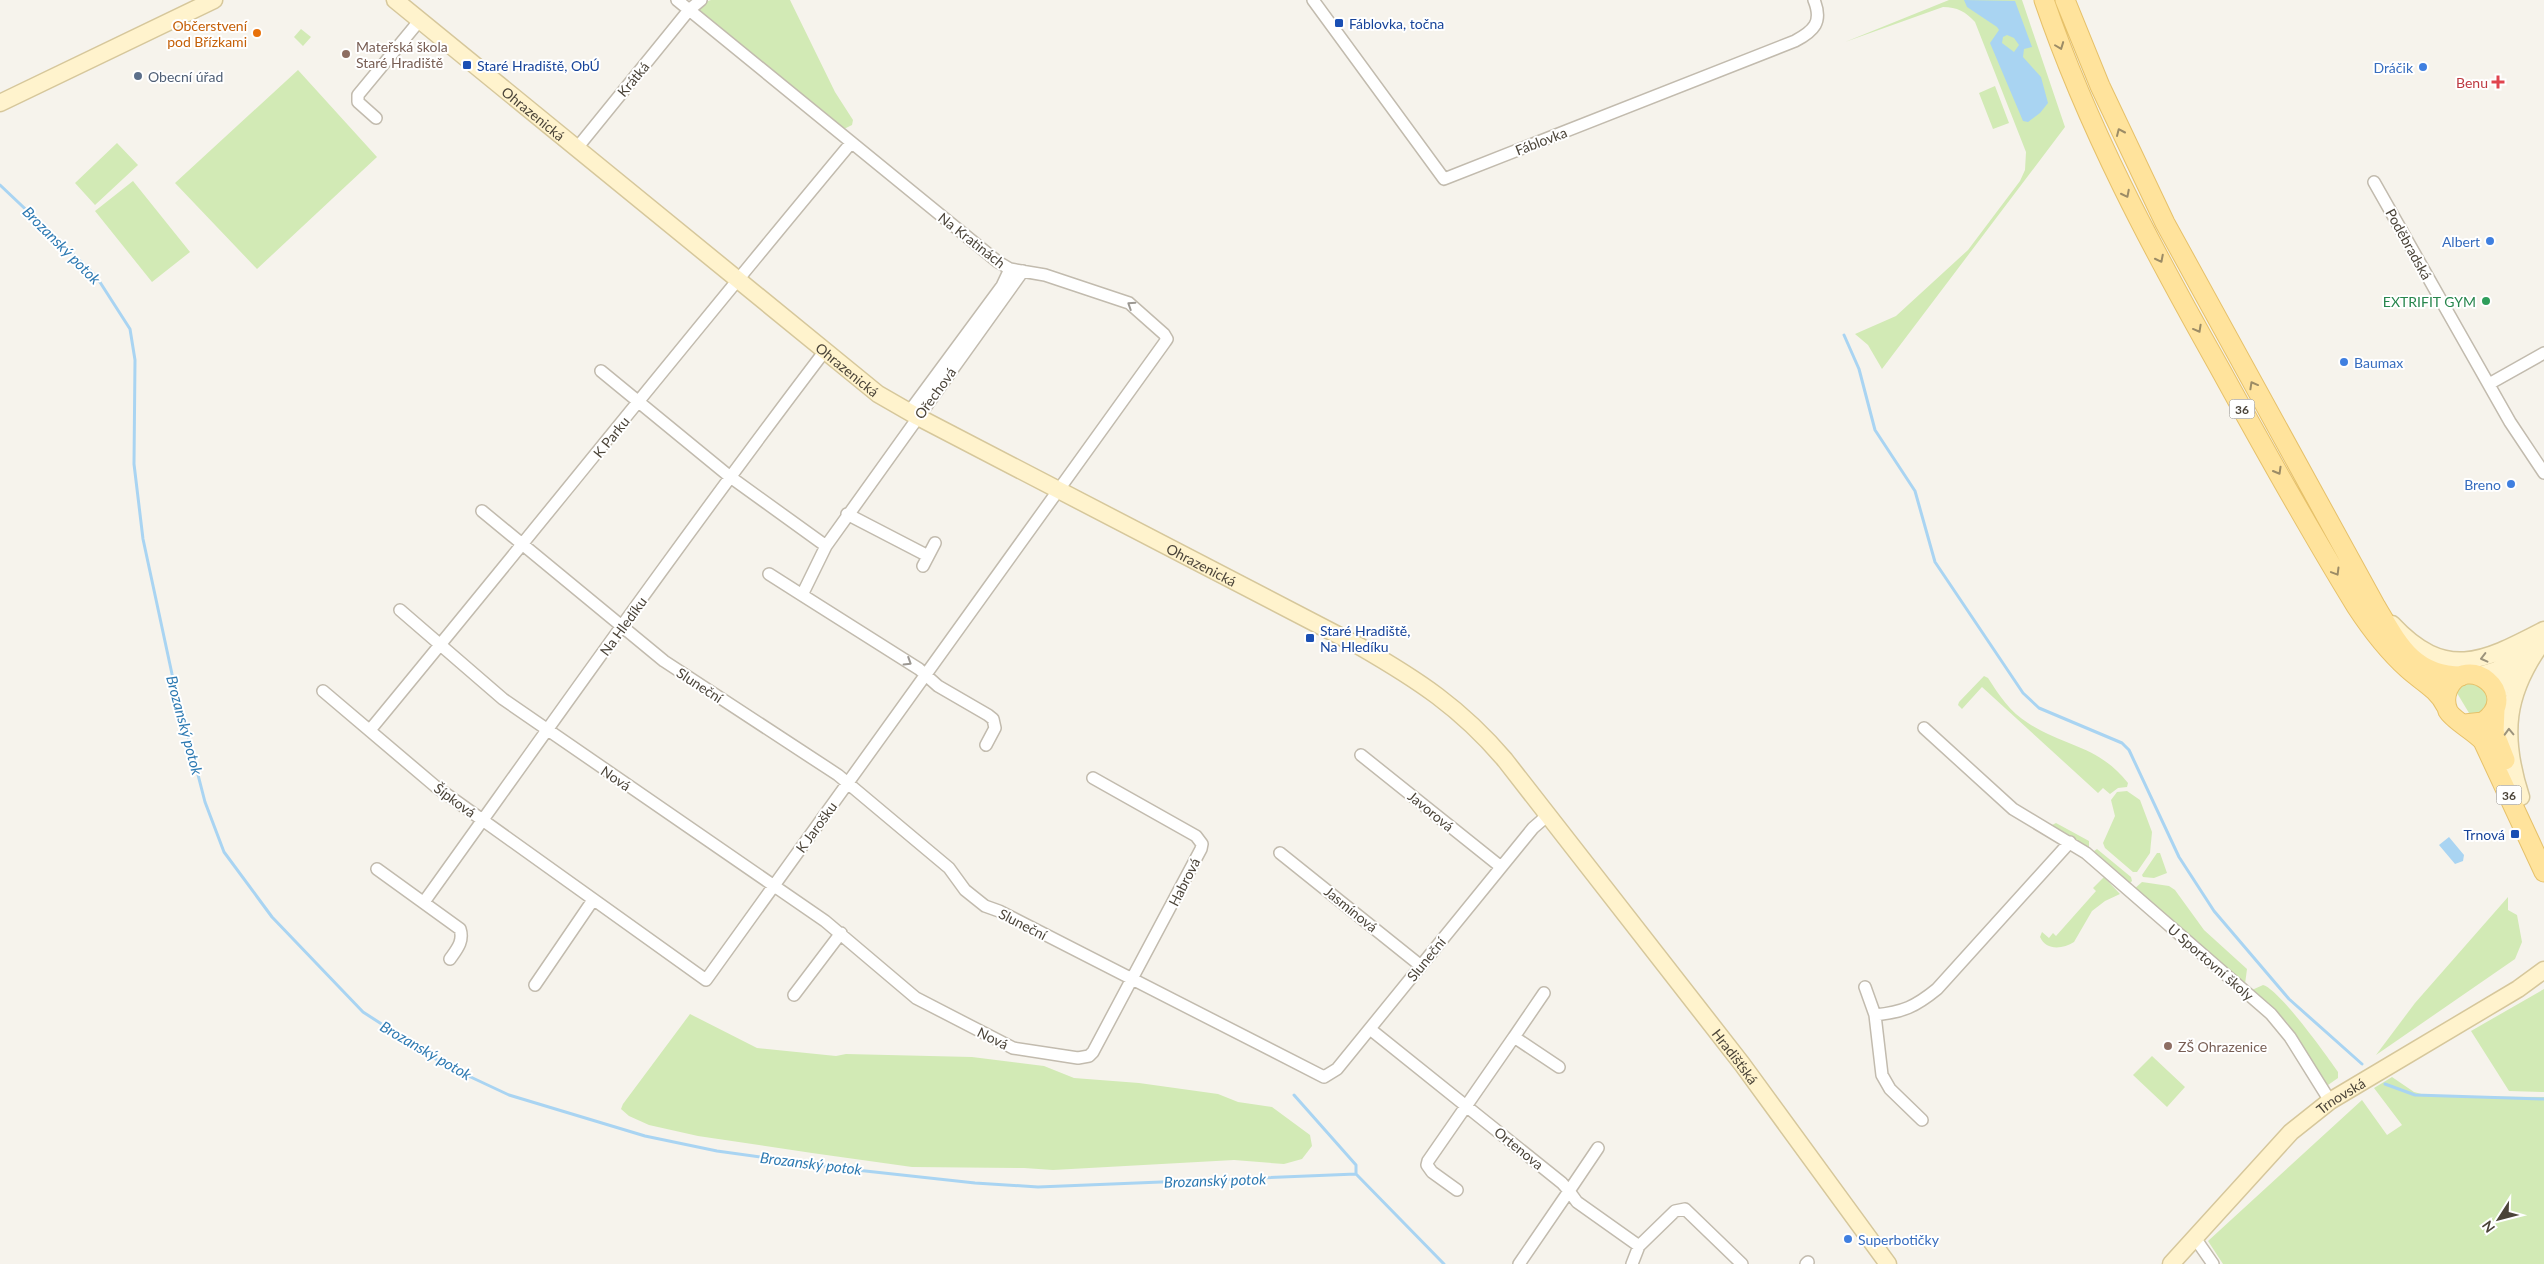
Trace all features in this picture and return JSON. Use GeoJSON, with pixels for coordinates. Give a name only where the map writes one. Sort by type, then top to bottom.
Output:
{"type":"FeatureCollection","features":[{"type":"Feature","properties":{"kind":"main road","name":"36"},"geometry":{"type":"LineString","coordinates":[[2044,0],[2060,46],[2103,147],[2174,287],[2232,391],[2364,619],[2395,657],[2436,692],[2451,716],[2477,734],[2489,753],[2544,872]]}},
{"type":"Feature","properties":{"kind":"main road","name":"36"},"geometry":{"type":"LineString","coordinates":[[2065,0],[2100,86],[2165,223],[2395,638],[2414,660],[2434,672],[2461,676],[2480,675]]}},
{"type":"Feature","properties":{"kind":"main road"},"geometry":{"type":"LineString","coordinates":[[2465,724],[2483,722],[2496,703],[2490,682],[2480,675]]}},
{"type":"Feature","properties":{"kind":"main road"},"geometry":{"type":"LineString","coordinates":[[2446,706],[2448,688],[2461,676]]}},
{"type":"Feature","properties":{"kind":"main road","name":"36"},"geometry":{"type":"LineString","coordinates":[[2496,703],[2493,724],[2496,740],[2544,846]]}},
{"type":"Feature","properties":{"kind":"street"},"geometry":{"type":"LineString","coordinates":[[0,103],[214,0]]}},
{"type":"Feature","properties":{"kind":"street","name":"Ohrazenická"},"geometry":{"type":"LineString","coordinates":[[395,0],[863,383],[913,414],[1359,646],[1417,681],[1468,720],[1505,760],[1548,814]]}},
{"type":"Feature","properties":{"kind":"street","name":"Na Kratinách"},"geometry":{"type":"LineString","coordinates":[[677,0],[998,262],[1010,269],[1045,275],[1129,303],[1167,339],[1059,490]]}},
{"type":"Feature","properties":{"kind":"street","name":"Krátká"},"geometry":{"type":"LineString","coordinates":[[577,148],[689,10],[701,0]]}},
{"type":"Feature","properties":{"kind":"street","name":"Fáblovka"},"geometry":{"type":"LineString","coordinates":[[1313,0],[1444,179],[1795,41],[1810,32],[1818,22],[1818,8],[1814,0]]}},
{"type":"Feature","properties":{"kind":"street"},"geometry":{"type":"LineString","coordinates":[[376,118],[358,102],[358,95],[420,20]]}},
{"type":"Feature","properties":{"kind":"street","name":"K Parku"},"geometry":{"type":"LineString","coordinates":[[370,730],[524,545],[736,280],[851,143]]}},
{"type":"Feature","properties":{"kind":"street","name":"Poděbradská"},"geometry":{"type":"LineString","coordinates":[[2374,182],[2527,450],[2544,473]]}},
{"type":"Feature","properties":{"kind":"street","name":"Ořechová"},"geometry":{"type":"LineString","coordinates":[[802,595],[826,546],[913,414],[1002,286],[1010,269]]}},
{"type":"Feature","properties":{"kind":"street","name":"Ořechová"},"geometry":{"type":"LineString","coordinates":[[913,414],[1023,271]]}},
{"type":"Feature","properties":{"kind":"street","name":"Na Hledíku"},"geometry":{"type":"LineString","coordinates":[[424,902],[729,476],[824,352]]}},
{"type":"Feature","properties":{"kind":"street"},"geometry":{"type":"LineString","coordinates":[[2489,384],[2544,353]]}},
{"type":"Feature","properties":{"kind":"street"},"geometry":{"type":"LineString","coordinates":[[601,372],[729,476],[826,546]]}},
{"type":"Feature","properties":{"kind":"street","name":"K Jarošku"},"geometry":{"type":"LineString","coordinates":[[706,980],[1059,490]]}},
{"type":"Feature","properties":{"kind":"street","name":"Sluneční"},"geometry":{"type":"LineString","coordinates":[[482,510],[664,661],[848,783],[949,868],[962,887],[981,904],[999,911],[1324,1077],[1338,1070],[1534,826],[1548,814]]}},
{"type":"Feature","properties":{"kind":"street"},"geometry":{"type":"LineString","coordinates":[[847,514],[925,561],[935,543]]}},
{"type":"Feature","properties":{"kind":"street"},"geometry":{"type":"LineString","coordinates":[[769,574],[890,650],[926,675],[938,686],[993,719],[995,728],[986,745]]}},
{"type":"Feature","properties":{"kind":"street"},"geometry":{"type":"LineString","coordinates":[[2375,605],[2410,641],[2436,656],[2456,660],[2476,660],[2495,655],[2544,630]]}},
{"type":"Feature","properties":{"kind":"street","name":"Nová"},"geometry":{"type":"LineString","coordinates":[[400,610],[503,700],[841,933],[916,998],[1000,1043],[1022,1050],[1078,1058],[1089,1056],[1097,1047],[1133,981]]}},
{"type":"Feature","properties":{"kind":"street"},"geometry":{"type":"LineString","coordinates":[[2480,675],[2497,670],[2544,634]]}},
{"type":"Feature","properties":{"kind":"street"},"geometry":{"type":"LineString","coordinates":[[2496,703],[2508,676],[2544,639]]}},
{"type":"Feature","properties":{"kind":"street"},"geometry":{"type":"LineString","coordinates":[[2521,797],[2510,755],[2509,711],[2518,684],[2544,639]]}},
{"type":"Feature","properties":{"kind":"street","name":"Šípková"},"geometry":{"type":"LineString","coordinates":[[323,691],[435,786],[706,980]]}},
{"type":"Feature","properties":{"kind":"street","name":"U Sportovní školy"},"geometry":{"type":"LineString","coordinates":[[1924,728],[2013,809],[2086,853],[2271,1014],[2290,1037],[2330,1101]]}},
{"type":"Feature","properties":{"kind":"street","name":"Javorová"},"geometry":{"type":"LineString","coordinates":[[1361,755],[1501,867]]}},
{"type":"Feature","properties":{"kind":"street","name":"Habrová"},"geometry":{"type":"LineString","coordinates":[[1093,778],[1196,836],[1202,844],[1133,981]]}},
{"type":"Feature","properties":{"kind":"street","name":"Hradišťská"},"geometry":{"type":"LineString","coordinates":[[1548,814],[1742,1064],[1888,1264]]}},
{"type":"Feature","properties":{"kind":"street"},"geometry":{"type":"LineString","coordinates":[[1875,1015],[1905,1011],[1936,989],[2070,842]]}},
{"type":"Feature","properties":{"kind":"street","name":"Jasmínová"},"geometry":{"type":"LineString","coordinates":[[1280,853],[1421,966]]}},
{"type":"Feature","properties":{"kind":"street"},"geometry":{"type":"LineString","coordinates":[[376,869],[460,929],[462,935],[460,943],[450,959]]}},
{"type":"Feature","properties":{"kind":"street"},"geometry":{"type":"LineString","coordinates":[[535,985],[593,900]]}},
{"type":"Feature","properties":{"kind":"street"},"geometry":{"type":"LineString","coordinates":[[794,995],[841,933]]}},
{"type":"Feature","properties":{"kind":"street","name":"Trnovská"},"geometry":{"type":"LineString","coordinates":[[2171,1264],[2291,1132],[2330,1101],[2518,989],[2544,970]]}},
{"type":"Feature","properties":{"kind":"street"},"geometry":{"type":"LineString","coordinates":[[1865,987],[1875,1015],[1882,1075],[1886,1084],[1922,1120]]}},
{"type":"Feature","properties":{"kind":"street"},"geometry":{"type":"LineString","coordinates":[[1457,1190],[1432,1172],[1427,1165],[1430,1157],[1544,993]]}},
{"type":"Feature","properties":{"kind":"street","name":"Ortenova"},"geometry":{"type":"LineString","coordinates":[[1370,1029],[1467,1106],[1569,1191],[1577,1202],[1639,1246]]}},
{"type":"Feature","properties":{"kind":"street"},"geometry":{"type":"LineString","coordinates":[[1514,1037],[1559,1067]]}},
{"type":"Feature","properties":{"kind":"street"},"geometry":{"type":"LineString","coordinates":[[1518,1264],[1598,1148]]}},
{"type":"Feature","properties":{"kind":"street"},"geometry":{"type":"LineString","coordinates":[[1632,1264],[1639,1246],[1675,1211],[1682,1208],[1688,1210],[1742,1264]]}},
{"type":"Feature","properties":{"kind":"street"},"geometry":{"type":"LineString","coordinates":[[2194,1238],[2213,1264]]}},
{"type":"Feature","properties":{"kind":"green space"},"geometry":{"type":"Polygon","coordinates":[[[711,0],[790,0],[835,92],[853,120],[852,125],[844,129],[697,10],[696,5],[711,0]]]}},
{"type":"Feature","properties":{"kind":"green space"},"geometry":{"type":"Polygon","coordinates":[[[1949,0],[2022,0],[2065,127],[1882,369],[1868,345],[1855,334],[1896,316],[1968,250],[2020,181],[2025,170],[2026,152],[1975,22],[1968,15],[1957,9],[1943,7],[1845,42],[1949,0]]]}},
{"type":"Feature","properties":{"kind":"green space"},"geometry":{"type":"Polygon","coordinates":[[[301,29],[311,37],[303,46],[294,37],[301,29]]]}},
{"type":"Feature","properties":{"kind":"green space"},"geometry":{"type":"Polygon","coordinates":[[[298,70],[377,157],[257,269],[175,183],[298,70]]]}},
{"type":"Feature","properties":{"kind":"green space"},"geometry":{"type":"Polygon","coordinates":[[[1995,86],[2009,123],[1993,129],[1979,93],[1995,86]]]}},
{"type":"Feature","properties":{"kind":"green space"},"geometry":{"type":"Polygon","coordinates":[[[117,143],[138,165],[95,205],[75,183],[117,143]]]}},
{"type":"Feature","properties":{"kind":"green space"},"geometry":{"type":"Polygon","coordinates":[[[133,181],[190,252],[152,282],[95,211],[133,181]]]}},
{"type":"Feature","properties":{"kind":"green space"},"geometry":{"type":"Polygon","coordinates":[[[1984,676],[1988,678],[2010,708],[2022,719],[2042,731],[2105,761],[2117,770],[2128,783],[2127,787],[2118,788],[2110,794],[2103,788],[2098,793],[1982,687],[1962,709],[1958,705],[1959,702],[1984,676]]]}},
{"type":"Feature","properties":{"kind":"green space"},"geometry":{"type":"Polygon","coordinates":[[[2471,681],[2487,691],[2487,708],[2472,718],[2457,693],[2458,687],[2471,681]]]}},
{"type":"Feature","properties":{"kind":"green space"},"geometry":{"type":"Polygon","coordinates":[[[2127,791],[2140,800],[2152,832],[2150,853],[2137,872],[2133,872],[2105,848],[2103,843],[2115,816],[2111,800],[2117,792],[2127,791]]]}},
{"type":"Feature","properties":{"kind":"green space"},"geometry":{"type":"Polygon","coordinates":[[[2056,823],[2089,841],[2089,848],[2052,825],[2056,823]]]}},
{"type":"Feature","properties":{"kind":"green space"},"geometry":{"type":"Polygon","coordinates":[[[2097,849],[2131,877],[2132,881],[2128,885],[2119,873],[2094,851],[2097,849]]]}},
{"type":"Feature","properties":{"kind":"green space"},"geometry":{"type":"Polygon","coordinates":[[[2157,853],[2160,853],[2167,873],[2154,878],[2143,877],[2142,875],[2157,853]]]}},
{"type":"Feature","properties":{"kind":"green space"},"geometry":{"type":"Polygon","coordinates":[[[2104,877],[2120,894],[2105,901],[2092,911],[2074,942],[2060,947],[2046,945],[2040,937],[2042,932],[2049,938],[2053,933],[2056,936],[2096,891],[2093,888],[2104,877]]]}},
{"type":"Feature","properties":{"kind":"green space"},"geometry":{"type":"Polygon","coordinates":[[[2142,882],[2169,886],[2175,890],[2204,930],[2247,969],[2245,984],[2146,897],[2133,890],[2142,882]]]}},
{"type":"Feature","properties":{"kind":"green space"},"geometry":{"type":"Polygon","coordinates":[[[2508,897],[2508,910],[2517,915],[2522,942],[2515,959],[2376,1055],[2415,1003],[2508,897]]]}},
{"type":"Feature","properties":{"kind":"green space"},"geometry":{"type":"Polygon","coordinates":[[[2263,985],[2270,989],[2291,1010],[2338,1072],[2338,1078],[2328,1085],[2326,1083],[2286,1021],[2252,990],[2263,985]]]}},
{"type":"Feature","properties":{"kind":"green space"},"geometry":{"type":"Polygon","coordinates":[[[2544,989],[2544,1092],[2509,1091],[2471,1031],[2544,989]]]}},
{"type":"Feature","properties":{"kind":"green space"},"geometry":{"type":"Polygon","coordinates":[[[690,1014],[757,1048],[836,1056],[846,1054],[972,1057],[1044,1066],[1074,1078],[1139,1083],[1218,1094],[1238,1102],[1272,1107],[1310,1135],[1312,1146],[1302,1159],[1284,1164],[1234,1160],[1053,1170],[912,1167],[698,1136],[649,1125],[629,1116],[621,1109],[623,1104],[690,1014]]]}},
{"type":"Feature","properties":{"kind":"green space"},"geometry":{"type":"Polygon","coordinates":[[[2152,1056],[2185,1087],[2167,1107],[2133,1075],[2152,1056]]]}},
{"type":"Feature","properties":{"kind":"green space"},"geometry":{"type":"Polygon","coordinates":[[[2392,1077],[2414,1092],[2429,1096],[2544,1097],[2544,1264],[2223,1264],[2208,1241],[2362,1100],[2387,1135],[2402,1125],[2374,1088],[2392,1077]]]}},
{"type":"Feature","properties":{"kind":"water"},"geometry":{"type":"Polygon","coordinates":[[[1964,0],[2015,1],[2032,47],[2024,49],[2023,57],[2041,77],[2048,103],[2040,113],[2028,122],[2023,121],[1990,43],[1999,30],[1967,7],[1964,0]],[[2007,35],[2003,37],[2002,43],[2014,52],[2019,45],[2014,38],[2007,35]]]}},
{"type":"Feature","properties":{"kind":"water"},"geometry":{"type":"Polygon","coordinates":[[[2449,837],[2464,855],[2463,861],[2455,864],[2439,845],[2449,837]]]}},
{"type":"Feature","properties":{"kind":"waterway","name":"Brozanský potok"},"geometry":{"type":"LineString","coordinates":[[0,185],[96,276],[130,329],[135,360],[134,464],[143,539],[172,674],[205,802],[224,852],[272,917],[363,1012],[445,1065],[509,1095],[645,1136],[717,1151],[838,1168],[975,1183],[1038,1187],[1356,1174],[1444,1264]]}},
{"type":"Feature","properties":{"kind":"waterway"},"geometry":{"type":"LineString","coordinates":[[1844,335],[1859,369],[1875,430],[1915,491],[1935,562],[2023,693],[2039,708],[2122,743],[2129,750],[2179,857],[2214,911],[2289,999],[2362,1064]]}},
{"type":"Feature","properties":{"kind":"waterway"},"geometry":{"type":"LineString","coordinates":[[2385,1084],[2415,1095],[2544,1099]]}},
{"type":"Feature","properties":{"kind":"waterway"},"geometry":{"type":"LineString","coordinates":[[1294,1095],[1356,1165],[1356,1174]]}},
{"type":"Feature","properties":{"kind":"place","name":"Fáblovka, točna"},"geometry":{"type":"Point","coordinates":[1339,23]}},
{"type":"Feature","properties":{"kind":"place","name":"Občerstvení pod Břízkami"},"geometry":{"type":"Point","coordinates":[257,33]}},
{"type":"Feature","properties":{"kind":"place","name":"Mateřská škola Staré Hradiště"},"geometry":{"type":"Point","coordinates":[346,54]}},
{"type":"Feature","properties":{"kind":"place","name":"Staré Hradiště, ObÚ"},"geometry":{"type":"Point","coordinates":[467,65]}},
{"type":"Feature","properties":{"kind":"place","name":"Dráčik"},"geometry":{"type":"Point","coordinates":[2423,67]}},
{"type":"Feature","properties":{"kind":"place","name":"Obecní úřad"},"geometry":{"type":"Point","coordinates":[138,76]}},
{"type":"Feature","properties":{"kind":"place","name":"Benu"},"geometry":{"type":"Point","coordinates":[2498,82]}},
{"type":"Feature","properties":{"kind":"place","name":"Albert"},"geometry":{"type":"Point","coordinates":[2490,241]}},
{"type":"Feature","properties":{"kind":"place","name":"EXTRIFIT GYM"},"geometry":{"type":"Point","coordinates":[2486,301]}},
{"type":"Feature","properties":{"kind":"place","name":"Baumax"},"geometry":{"type":"Point","coordinates":[2344,362]}},
{"type":"Feature","properties":{"kind":"place","name":"Breno"},"geometry":{"type":"Point","coordinates":[2511,484]}},
{"type":"Feature","properties":{"kind":"place","name":"Staré Hradiště, Na Hledíku"},"geometry":{"type":"Point","coordinates":[1310,638]}},
{"type":"Feature","properties":{"kind":"place","name":"Trnová"},"geometry":{"type":"Point","coordinates":[2515,834]}},
{"type":"Feature","properties":{"kind":"place","name":"ZŠ Ohrazenice"},"geometry":{"type":"Point","coordinates":[2168,1046]}},
{"type":"Feature","properties":{"kind":"place","name":"Superbotičky"},"geometry":{"type":"Point","coordinates":[1848,1239]}}]}
